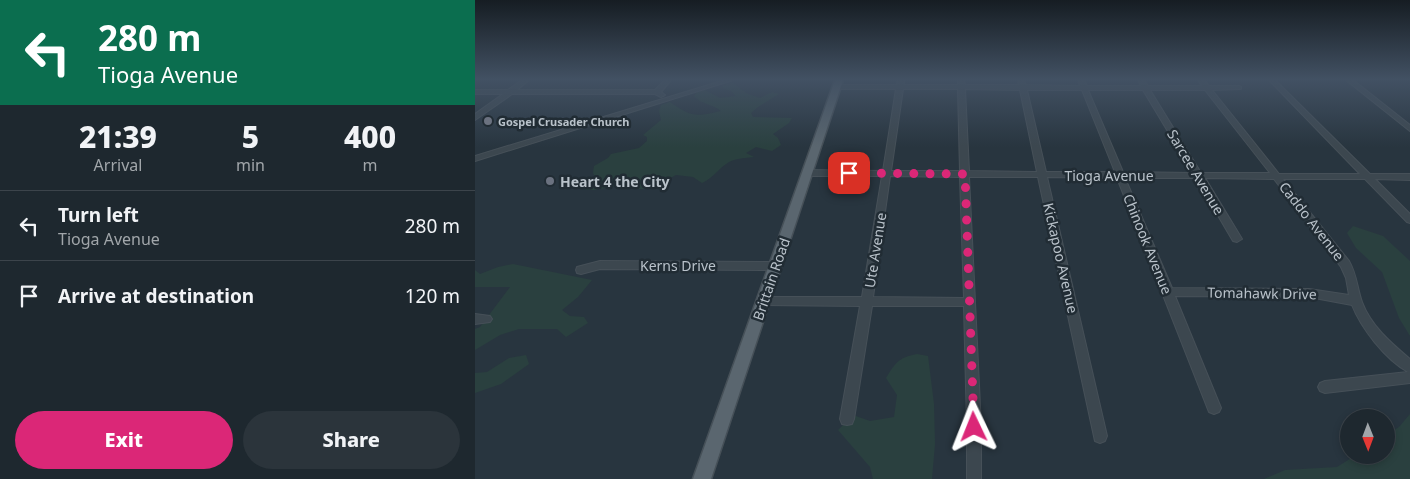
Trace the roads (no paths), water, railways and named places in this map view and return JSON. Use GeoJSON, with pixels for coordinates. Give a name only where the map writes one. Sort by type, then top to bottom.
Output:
{"type":"FeatureCollection","features":[{"type":"Feature","properties":{"kind":"main road","name":"Brittain Road"},"geometry":{"type":"LineString","coordinates":[[702,479],[831,102]]}},
{"type":"Feature","properties":{"kind":"street"},"geometry":{"type":"LineString","coordinates":[[475,118],[496,102]]}},
{"type":"Feature","properties":{"kind":"street"},"geometry":{"type":"LineString","coordinates":[[475,159],[655,102]]}},
{"type":"Feature","properties":{"kind":"street","name":"Ute Avenue"},"geometry":{"type":"LineString","coordinates":[[847,419],[897,102]]}},
{"type":"Feature","properties":{"kind":"street"},"geometry":{"type":"LineString","coordinates":[[962,102],[974,479]]}},
{"type":"Feature","properties":{"kind":"street","name":"Kickapoo Avenue"},"geometry":{"type":"LineString","coordinates":[[1026,102],[1100,436]]}},
{"type":"Feature","properties":{"kind":"street","name":"Chinook Avenue"},"geometry":{"type":"LineString","coordinates":[[1090,102],[1168,292],[1213,408]]}},
{"type":"Feature","properties":{"kind":"street","name":"Sarcee Avenue"},"geometry":{"type":"LineString","coordinates":[[1154,102],[1237,239]]}},
{"type":"Feature","properties":{"kind":"street","name":"Caddo Avenue"},"geometry":{"type":"LineString","coordinates":[[1219,102],[1348,268],[1353,280],[1356,301],[1369,324],[1386,346],[1410,367]]}},
{"type":"Feature","properties":{"kind":"street"},"geometry":{"type":"LineString","coordinates":[[1294,102],[1410,220]]}},
{"type":"Feature","properties":{"kind":"street"},"geometry":{"type":"LineString","coordinates":[[1377,102],[1410,129]]}},
{"type":"Feature","properties":{"kind":"street","name":"Tioga Avenue"},"geometry":{"type":"LineString","coordinates":[[807,174],[1410,177]]}},
{"type":"Feature","properties":{"kind":"street","name":"Kerns Drive"},"geometry":{"type":"LineString","coordinates":[[581,270],[600,265],[775,266]]}},
{"type":"Feature","properties":{"kind":"street","name":"Tomahawk Drive"},"geometry":{"type":"LineString","coordinates":[[1168,292],[1309,293],[1356,301]]}},
{"type":"Feature","properties":{"kind":"street"},"geometry":{"type":"LineString","coordinates":[[764,301],[867,300],[969,302]]}},
{"type":"Feature","properties":{"kind":"street"},"geometry":{"type":"LineString","coordinates":[[1325,388],[1410,377]]}},
{"type":"Feature","properties":{"kind":"place","name":"Gospel Crusader Church"},"geometry":{"type":"Point","coordinates":[488,121]}},
{"type":"Feature","properties":{"kind":"place","name":"Heart 4 the City"},"geometry":{"type":"Point","coordinates":[550,181]}}]}
